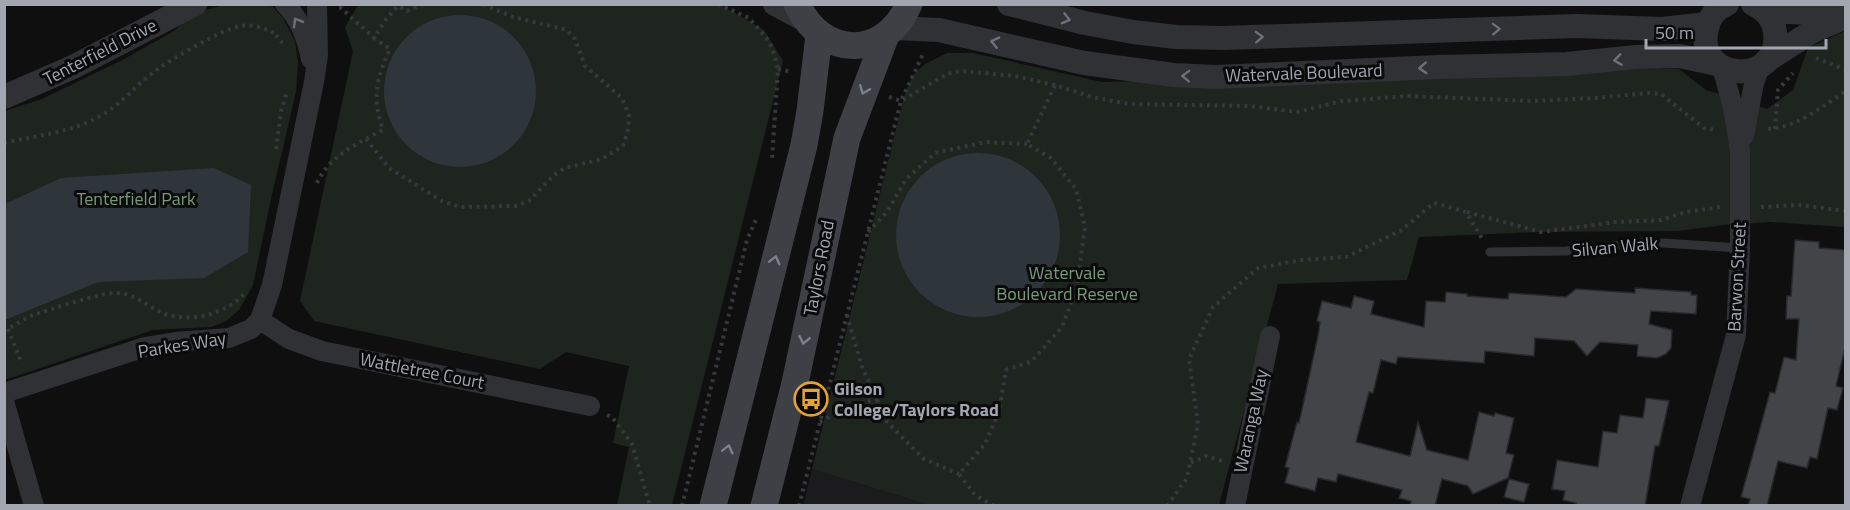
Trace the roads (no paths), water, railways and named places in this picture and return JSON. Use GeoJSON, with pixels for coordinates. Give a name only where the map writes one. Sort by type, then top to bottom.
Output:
{"type":"FeatureCollection","features":[{"type":"Feature","properties":{"kind":"main road","name":"Taylors Road"},"geometry":{"type":"LineString","coordinates":[[764,506],[795,383],[846,138],[891,32],[903,17],[909,4]]}},
{"type":"Feature","properties":{"kind":"main road"},"geometry":{"type":"LineString","coordinates":[[807,19],[835,43],[853,46],[870,43],[891,32]]}},
{"type":"Feature","properties":{"kind":"main road"},"geometry":{"type":"LineString","coordinates":[[713,506],[804,145],[810,111],[807,19]]}},
{"type":"Feature","properties":{"kind":"street","name":"Tenterfield Drive"},"geometry":{"type":"LineString","coordinates":[[4,97],[74,68],[195,4]]}},
{"type":"Feature","properties":{"kind":"street"},"geometry":{"type":"LineString","coordinates":[[775,4],[807,19]]}},
{"type":"Feature","properties":{"kind":"street","name":"Watervale Boulevard"},"geometry":{"type":"LineString","coordinates":[[1009,4],[1085,23],[1176,38],[1577,26],[1662,29],[1716,12]]}},
{"type":"Feature","properties":{"kind":"street"},"geometry":{"type":"LineString","coordinates":[[260,320],[267,305],[279,255],[314,82],[318,55],[318,7]]}},
{"type":"Feature","properties":{"kind":"street"},"geometry":{"type":"LineString","coordinates":[[1759,7],[1798,13],[1845,10]]}},
{"type":"Feature","properties":{"kind":"street"},"geometry":{"type":"LineString","coordinates":[[1759,7],[1772,20],[1775,30],[1773,52],[1763,64]]}},
{"type":"Feature","properties":{"kind":"street"},"geometry":{"type":"LineString","coordinates":[[290,12],[308,46],[314,82]]}},
{"type":"Feature","properties":{"kind":"street"},"geometry":{"type":"LineString","coordinates":[[1716,12],[1705,35],[1710,56],[1720,66]]}},
{"type":"Feature","properties":{"kind":"street"},"geometry":{"type":"LineString","coordinates":[[1763,64],[1813,31],[1845,17]]}},
{"type":"Feature","properties":{"kind":"street","name":"Watervale Boulevard"},"geometry":{"type":"LineString","coordinates":[[891,32],[939,30],[1084,63],[1174,75],[1227,76],[1567,64],[1636,57],[1680,56],[1741,73],[1763,64]]}},
{"type":"Feature","properties":{"kind":"street","name":"Barwon Street"},"geometry":{"type":"LineString","coordinates":[[1690,506],[1736,334],[1740,248],[1741,138],[1754,83],[1763,64]]}},
{"type":"Feature","properties":{"kind":"street","name":"Barwon Street"},"geometry":{"type":"LineString","coordinates":[[1720,66],[1741,138]]}},
{"type":"Feature","properties":{"kind":"street","name":"Parkes Way"},"geometry":{"type":"LineString","coordinates":[[4,393],[145,348],[175,342],[229,338],[251,329],[260,320]]}},
{"type":"Feature","properties":{"kind":"street","name":"Wattletree Court"},"geometry":{"type":"LineString","coordinates":[[260,320],[289,339],[322,351],[590,406]]}},
{"type":"Feature","properties":{"kind":"street","name":"Waranga Way"},"geometry":{"type":"LineString","coordinates":[[1235,506],[1233,505],[1270,336]]}},
{"type":"Feature","properties":{"kind":"street"},"geometry":{"type":"LineString","coordinates":[[4,400],[34,506]]}},
{"type":"Feature","properties":{"kind":"lane","name":"Silvan Walk"},"geometry":{"type":"LineString","coordinates":[[1490,252],[1566,252],[1647,242],[1740,248]]}},
{"type":"Feature","properties":{"kind":"place","name":"Gilson College/Taylors Road"},"geometry":{"type":"Point","coordinates":[811,399]}},
{"type":"Feature","properties":{"kind":"park label","name":"Tenterfield Park"},"geometry":{"type":"Point","coordinates":[136,199]}},
{"type":"Feature","properties":{"kind":"park label","name":"Watervale Boulevard Reserve"},"geometry":{"type":"Point","coordinates":[1067,283]}}]}
